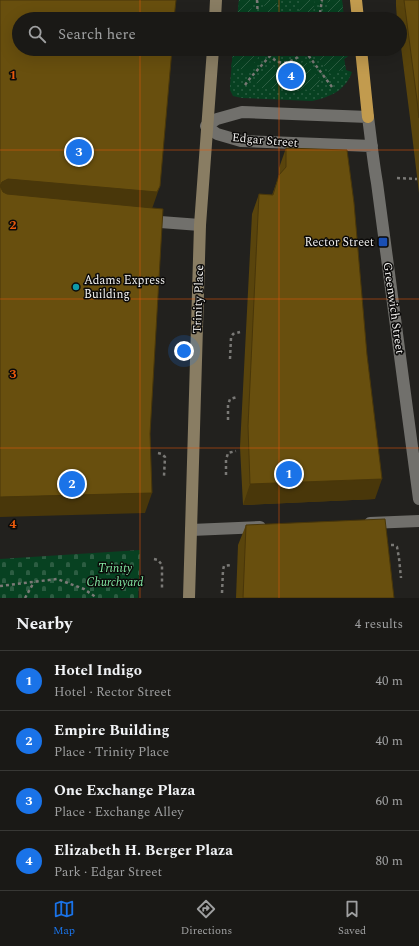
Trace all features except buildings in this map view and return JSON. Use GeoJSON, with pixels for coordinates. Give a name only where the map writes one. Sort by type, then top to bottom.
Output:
{"type":"FeatureCollection","features":[{"type":"Feature","properties":{"kind":"highway"},"geometry":{"type":"LineString","coordinates":[[356,0],[357,12]]}},
{"type":"Feature","properties":{"kind":"highway"},"geometry":{"type":"LineString","coordinates":[[362,56],[368,117]]}},
{"type":"Feature","properties":{"kind":"main road"},"geometry":{"type":"LineString","coordinates":[[215,12],[216,0]]}},
{"type":"Feature","properties":{"kind":"main road","name":"Trinity Place"},"geometry":{"type":"LineString","coordinates":[[189,598],[200,225],[206,126],[212,56]]}},
{"type":"Feature","properties":{"kind":"street","name":"Edgar Street"},"geometry":{"type":"LineString","coordinates":[[368,117],[242,112],[217,119],[206,126],[217,134],[241,141],[372,146]]}},
{"type":"Feature","properties":{"kind":"street","name":"Greenwich Street"},"geometry":{"type":"LineString","coordinates":[[368,117],[419,499]]}},
{"type":"Feature","properties":{"kind":"street"},"geometry":{"type":"LineString","coordinates":[[132,219],[200,225]]}},
{"type":"Feature","properties":{"kind":"street"},"geometry":{"type":"LineString","coordinates":[[362,523],[419,521]]}},
{"type":"Feature","properties":{"kind":"street"},"geometry":{"type":"LineString","coordinates":[[191,530],[270,527]]}},
{"type":"Feature","properties":{"kind":"path"},"geometry":{"type":"LineString","coordinates":[[257,0],[258,12]]}},
{"type":"Feature","properties":{"kind":"path"},"geometry":{"type":"LineString","coordinates":[[320,12],[322,0]]}},
{"type":"Feature","properties":{"kind":"path"},"geometry":{"type":"LineString","coordinates":[[245,85],[250,77],[270,56],[277,62],[290,62],[299,56]]}},
{"type":"Feature","properties":{"kind":"path"},"geometry":{"type":"LineString","coordinates":[[310,56],[332,87]]}},
{"type":"Feature","properties":{"kind":"path"},"geometry":{"type":"LineString","coordinates":[[397,178],[417,179]]}},
{"type":"Feature","properties":{"kind":"path"},"geometry":{"type":"LineString","coordinates":[[230,359],[232,334],[240,332]]}},
{"type":"Feature","properties":{"kind":"path"},"geometry":{"type":"LineString","coordinates":[[228,420],[228,402],[230,399],[237,397]]}},
{"type":"Feature","properties":{"kind":"path"},"geometry":{"type":"LineString","coordinates":[[226,475],[226,456],[228,453],[236,451]]}},
{"type":"Feature","properties":{"kind":"path"},"geometry":{"type":"LineString","coordinates":[[158,453],[165,457],[164,476]]}},
{"type":"Feature","properties":{"kind":"path"},"geometry":{"type":"LineString","coordinates":[[379,545],[394,545],[397,547],[401,578]]}},
{"type":"Feature","properties":{"kind":"path"},"geometry":{"type":"LineString","coordinates":[[154,559],[158,560],[162,565],[162,589]]}},
{"type":"Feature","properties":{"kind":"path"},"geometry":{"type":"LineString","coordinates":[[222,593],[224,566],[231,565]]}},
{"type":"Feature","properties":{"kind":"path"},"geometry":{"type":"LineString","coordinates":[[0,586],[57,579],[84,589],[97,598]]}},
{"type":"Feature","properties":{"kind":"path"},"geometry":{"type":"LineString","coordinates":[[25,598],[34,582]]}},
{"type":"Feature","properties":{"kind":"green space"},"geometry":{"type":"Polygon","coordinates":[[[239,0],[342,0],[343,12],[238,12],[239,0]]]}},
{"type":"Feature","properties":{"kind":"green space"},"geometry":{"type":"Polygon","coordinates":[[[239,0],[251,0],[252,12],[238,12],[239,0]]]}},
{"type":"Feature","properties":{"kind":"green space"},"geometry":{"type":"Polygon","coordinates":[[[264,0],[277,0],[276,12],[265,12],[264,0]]]}},
{"type":"Feature","properties":{"kind":"green space"},"geometry":{"type":"Polygon","coordinates":[[[300,0],[315,0],[313,12],[299,12],[300,0]]]}},
{"type":"Feature","properties":{"kind":"green space"},"geometry":{"type":"Polygon","coordinates":[[[328,0],[342,0],[343,12],[326,12],[328,0]]]}},
{"type":"Feature","properties":{"kind":"green space"},"geometry":{"type":"Polygon","coordinates":[[[232,56],[348,56],[344,59],[346,70],[352,72],[345,84],[336,92],[312,101],[242,98],[233,96],[230,90],[232,56]]]}},
{"type":"Feature","properties":{"kind":"green space"},"geometry":{"type":"Polygon","coordinates":[[[233,56],[258,56],[246,73],[239,68],[231,67],[233,56]]]}},
{"type":"Feature","properties":{"kind":"green space"},"geometry":{"type":"Polygon","coordinates":[[[317,56],[348,56],[344,59],[346,70],[337,71],[330,74],[317,56]]]}},
{"type":"Feature","properties":{"kind":"green space"},"geometry":{"type":"Polygon","coordinates":[[[305,61],[321,81],[317,85],[316,90],[259,88],[255,80],[269,65],[278,68],[287,68],[305,61]]]}},
{"type":"Feature","properties":{"kind":"green space","name":"Trinity Churchyard"},"geometry":{"type":"Polygon","coordinates":[[[140,550],[138,598],[0,598],[0,559],[140,550]]]}},
{"type":"Feature","properties":{"kind":"place","name":"Elizabeth H. Berger Plaza"},"geometry":{"type":"Point","coordinates":[291,76]}},
{"type":"Feature","properties":{"kind":"place","name":"One Exchange Plaza"},"geometry":{"type":"Point","coordinates":[79,152]}},
{"type":"Feature","properties":{"kind":"place","name":"Rector Street"},"geometry":{"type":"Point","coordinates":[383,242]}},
{"type":"Feature","properties":{"kind":"place","name":"Adams Express Building"},"geometry":{"type":"Point","coordinates":[76,287]}},
{"type":"Feature","properties":{"kind":"place","name":"Hotel Indigo"},"geometry":{"type":"Point","coordinates":[289,474]}},
{"type":"Feature","properties":{"kind":"place","name":"Empire Building"},"geometry":{"type":"Point","coordinates":[72,484]}}]}
